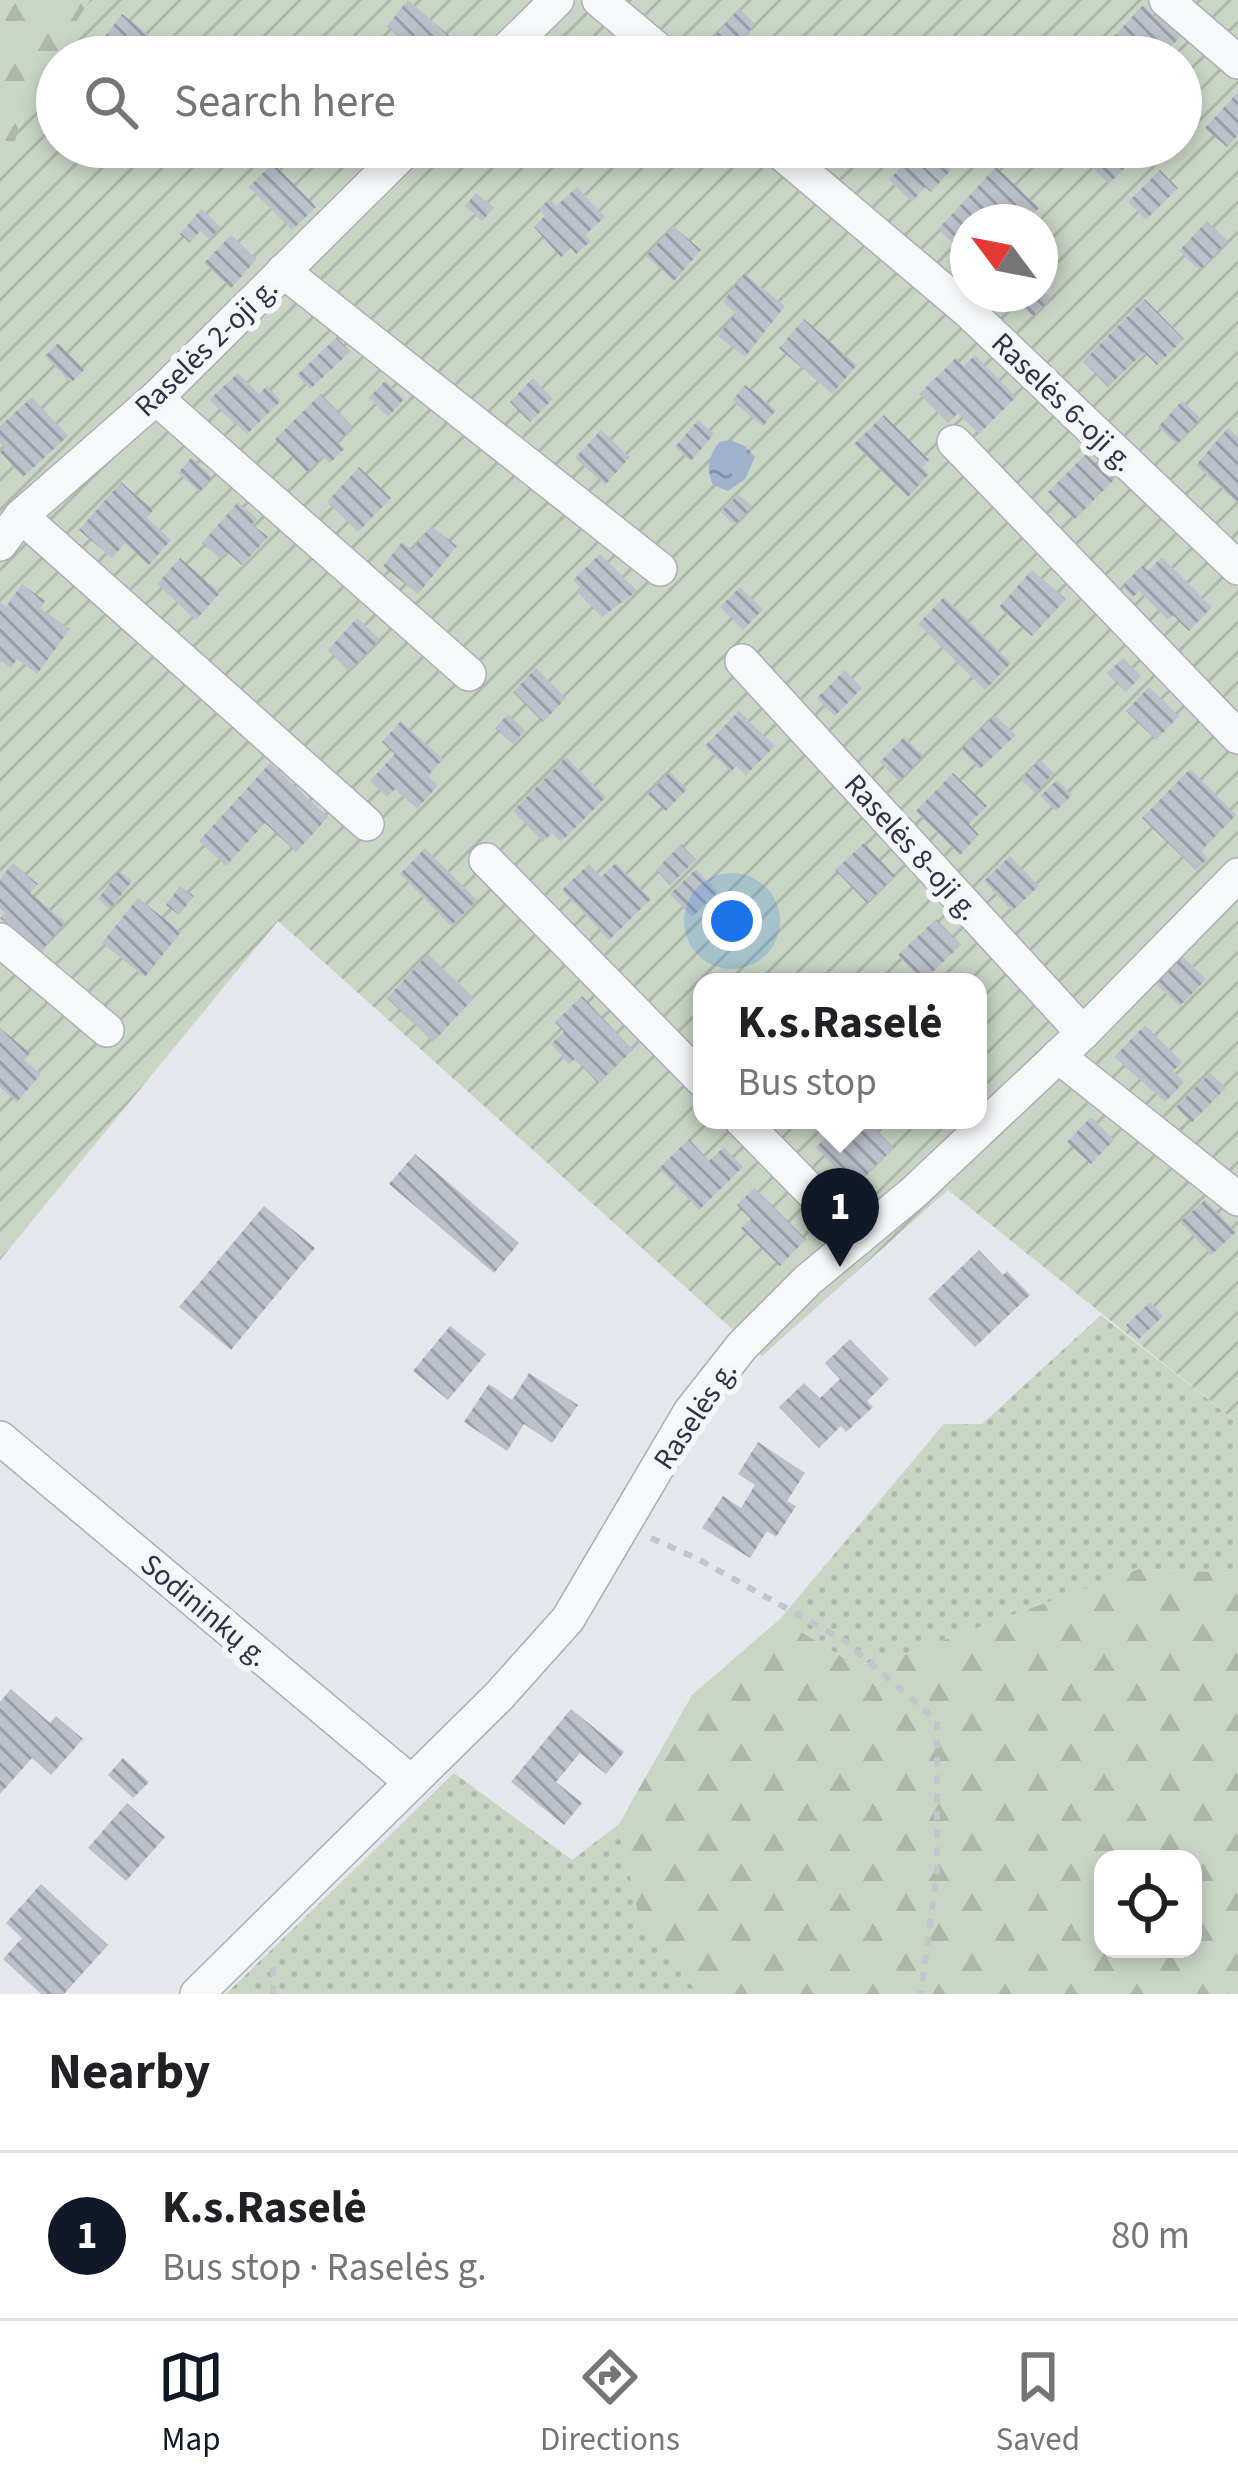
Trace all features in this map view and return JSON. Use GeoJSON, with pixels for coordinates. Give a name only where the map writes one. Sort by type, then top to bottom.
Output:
{"type":"FeatureCollection","features":[{"type":"Feature","properties":{"kind":"street"},"geometry":{"type":"LineString","coordinates":[[521,36],[557,0]]}},
{"type":"Feature","properties":{"kind":"street"},"geometry":{"type":"LineString","coordinates":[[599,0],[642,36]]}},
{"type":"Feature","properties":{"kind":"street"},"geometry":{"type":"LineString","coordinates":[[1166,0],[1238,62]]}},
{"type":"Feature","properties":{"kind":"street","name":"Raselės 2-oji g."},"geometry":{"type":"LineString","coordinates":[[0,544],[21,516],[156,398],[388,168]]}},
{"type":"Feature","properties":{"kind":"street","name":"Raselės 6-oji g."},"geometry":{"type":"LineString","coordinates":[[799,168],[969,312],[1238,568]]}},
{"type":"Feature","properties":{"kind":"street"},"geometry":{"type":"LineString","coordinates":[[283,271],[661,569]]}},
{"type":"Feature","properties":{"kind":"street"},"geometry":{"type":"LineString","coordinates":[[156,398],[469,674]]}},
{"type":"Feature","properties":{"kind":"street"},"geometry":{"type":"LineString","coordinates":[[954,442],[1238,737]]}},
{"type":"Feature","properties":{"kind":"street"},"geometry":{"type":"LineString","coordinates":[[21,516],[368,824]]}},
{"type":"Feature","properties":{"kind":"street","name":"Raselės 8-oji g."},"geometry":{"type":"LineString","coordinates":[[742,661],[1071,1044],[1238,1199]]}},
{"type":"Feature","properties":{"kind":"street"},"geometry":{"type":"LineString","coordinates":[[486,860],[693,1071]]}},
{"type":"Feature","properties":{"kind":"street","name":"Raselės g."},"geometry":{"type":"LineString","coordinates":[[987,1123],[1238,875]]}},
{"type":"Feature","properties":{"kind":"street"},"geometry":{"type":"LineString","coordinates":[[0,940],[107,1030]]}},
{"type":"Feature","properties":{"kind":"street"},"geometry":{"type":"LineString","coordinates":[[751,1129],[858,1239]]}},
{"type":"Feature","properties":{"kind":"street","name":"Raselės g."},"geometry":{"type":"LineString","coordinates":[[197,1994],[499,1696],[568,1619],[690,1412],[742,1346],[808,1280],[981,1129]]}},
{"type":"Feature","properties":{"kind":"street","name":"Sodininkų g."},"geometry":{"type":"LineString","coordinates":[[0,1438],[411,1782]]}},
{"type":"Feature","properties":{"kind":"path"},"geometry":{"type":"LineString","coordinates":[[626,1527],[698,1559],[845,1641],[937,1720],[937,1871],[921,1994]]}},
{"type":"Feature","properties":{"kind":"green space"},"geometry":{"type":"Polygon","coordinates":[[[0,0],[90,0],[67,36],[36,36],[36,86],[26,102],[12,153],[0,168],[0,0]]]}},
{"type":"Feature","properties":{"kind":"green space"},"geometry":{"type":"Polygon","coordinates":[[[90,0],[1238,0],[1238,1423],[948,1190],[762,1356],[278,921],[0,1260],[0,168],[12,153],[26,102],[36,86],[36,168],[1202,168],[1202,36],[67,36],[90,0]]]}},
{"type":"Feature","properties":{"kind":"green space"},"geometry":{"type":"Polygon","coordinates":[[[1101,1315],[1238,1423],[1238,1573],[1139,1569],[892,1659],[855,1665],[780,1619],[944,1424],[982,1424],[1101,1315]]]}},
{"type":"Feature","properties":{"kind":"green space"},"geometry":{"type":"Polygon","coordinates":[[[1139,1569],[1238,1573],[1238,1994],[699,1994],[640,1922],[619,1824],[692,1695],[780,1619],[855,1665],[892,1659],[1139,1569]]]}},
{"type":"Feature","properties":{"kind":"green space"},"geometry":{"type":"Polygon","coordinates":[[[454,1773],[572,1860],[619,1824],[640,1922],[699,1994],[226,1994],[454,1773]]]}},
{"type":"Feature","properties":{"kind":"water"},"geometry":{"type":"Polygon","coordinates":[[[730,440],[755,457],[745,479],[728,491],[713,485],[709,468],[719,442],[730,440]]]}},
{"type":"Feature","properties":{"kind":"building"},"geometry":{"type":"Polygon","coordinates":[[[408,0],[450,36],[398,36],[387,26],[408,0]]]}},
{"type":"Feature","properties":{"kind":"building"},"geometry":{"type":"Polygon","coordinates":[[[1143,5],[1156,18],[1161,13],[1183,34],[1181,36],[1114,36],[1143,5]]]}},
{"type":"Feature","properties":{"kind":"building"},"geometry":{"type":"Polygon","coordinates":[[[739,8],[755,24],[745,36],[715,36],[739,8]]]}},
{"type":"Feature","properties":{"kind":"building"},"geometry":{"type":"Polygon","coordinates":[[[122,14],[149,35],[148,36],[105,36],[122,14]]]}},
{"type":"Feature","properties":{"kind":"building"},"geometry":{"type":"Polygon","coordinates":[[[1238,92],[1238,135],[1227,147],[1205,128],[1238,92]]]}},
{"type":"Feature","properties":{"kind":"building"},"geometry":{"type":"Polygon","coordinates":[[[268,168],[278,168],[316,207],[292,230],[249,187],[268,168]]]}},
{"type":"Feature","properties":{"kind":"building"},"geometry":{"type":"Polygon","coordinates":[[[900,168],[951,170],[931,192],[925,187],[912,202],[889,180],[900,168]]]}},
{"type":"Feature","properties":{"kind":"building"},"geometry":{"type":"Polygon","coordinates":[[[997,168],[1035,204],[961,204],[997,168]]]}},
{"type":"Feature","properties":{"kind":"building"},"geometry":{"type":"Polygon","coordinates":[[[1092,168],[1124,168],[1109,184],[1092,168]]]}},
{"type":"Feature","properties":{"kind":"building"},"geometry":{"type":"Polygon","coordinates":[[[1160,170],[1178,188],[1146,220],[1128,202],[1160,170]]]}},
{"type":"Feature","properties":{"kind":"building"},"geometry":{"type":"Polygon","coordinates":[[[577,187],[605,217],[585,235],[591,241],[576,254],[571,248],[561,257],[534,227],[545,216],[539,209],[550,198],[556,206],[577,187]]]}},
{"type":"Feature","properties":{"kind":"building"},"geometry":{"type":"Polygon","coordinates":[[[476,193],[494,208],[482,221],[465,206],[476,193]]]}},
{"type":"Feature","properties":{"kind":"building"},"geometry":{"type":"Polygon","coordinates":[[[201,209],[221,227],[209,239],[200,231],[190,243],[180,234],[201,209]]]}},
{"type":"Feature","properties":{"kind":"building"},"geometry":{"type":"Polygon","coordinates":[[[950,216],[950,240],[938,229],[950,216]]]}},
{"type":"Feature","properties":{"kind":"building"},"geometry":{"type":"Polygon","coordinates":[[[1207,221],[1228,241],[1200,270],[1179,251],[1207,221]]]}},
{"type":"Feature","properties":{"kind":"building"},"geometry":{"type":"Polygon","coordinates":[[[673,226],[701,250],[674,281],[646,256],[673,226]]]}},
{"type":"Feature","properties":{"kind":"building"},"geometry":{"type":"Polygon","coordinates":[[[231,235],[257,259],[231,288],[204,263],[231,235]]]}},
{"type":"Feature","properties":{"kind":"building"},"geometry":{"type":"Polygon","coordinates":[[[744,274],[785,306],[745,357],[718,336],[736,313],[723,302],[744,274]]]}},
{"type":"Feature","properties":{"kind":"building"},"geometry":{"type":"Polygon","coordinates":[[[1145,299],[1184,339],[1157,365],[1144,352],[1108,387],[1083,361],[1145,299]]]}},
{"type":"Feature","properties":{"kind":"building"},"geometry":{"type":"Polygon","coordinates":[[[804,319],[857,365],[832,394],[779,348],[804,319]]]}},
{"type":"Feature","properties":{"kind":"building"},"geometry":{"type":"Polygon","coordinates":[[[337,337],[350,352],[310,389],[297,375],[337,337]]]}},
{"type":"Feature","properties":{"kind":"building"},"geometry":{"type":"Polygon","coordinates":[[[58,343],[84,370],[71,383],[45,356],[58,343]]]}},
{"type":"Feature","properties":{"kind":"building"},"geometry":{"type":"Polygon","coordinates":[[[975,355],[1016,397],[979,434],[958,413],[948,423],[919,394],[956,358],[964,366],[975,355]]]}},
{"type":"Feature","properties":{"kind":"building"},"geometry":{"type":"Polygon","coordinates":[[[238,373],[259,394],[267,386],[281,401],[247,434],[209,400],[238,373]]]}},
{"type":"Feature","properties":{"kind":"building"},"geometry":{"type":"Polygon","coordinates":[[[533,378],[553,399],[530,422],[510,402],[533,378]]]}},
{"type":"Feature","properties":{"kind":"building"},"geometry":{"type":"Polygon","coordinates":[[[385,381],[404,399],[388,417],[369,398],[385,381]]]}},
{"type":"Feature","properties":{"kind":"building"},"geometry":{"type":"Polygon","coordinates":[[[745,385],[776,410],[763,426],[732,401],[745,385]]]}},
{"type":"Feature","properties":{"kind":"building"},"geometry":{"type":"Polygon","coordinates":[[[321,394],[353,427],[337,442],[344,449],[330,463],[323,456],[307,472],[275,439],[321,394]]]}},
{"type":"Feature","properties":{"kind":"building"},"geometry":{"type":"Polygon","coordinates":[[[32,397],[68,436],[23,477],[0,452],[5,448],[0,443],[0,426],[32,397]]]}},
{"type":"Feature","properties":{"kind":"building"},"geometry":{"type":"Polygon","coordinates":[[[1182,401],[1201,418],[1177,444],[1158,427],[1182,401]]]}},
{"type":"Feature","properties":{"kind":"building"},"geometry":{"type":"Polygon","coordinates":[[[884,415],[929,460],[922,467],[929,474],[908,497],[854,444],[884,415]]]}},
{"type":"Feature","properties":{"kind":"building"},"geometry":{"type":"Polygon","coordinates":[[[698,420],[714,434],[691,461],[675,447],[698,420]]]}},
{"type":"Feature","properties":{"kind":"building"},"geometry":{"type":"Polygon","coordinates":[[[1228,428],[1238,437],[1238,503],[1196,465],[1228,428]]]}},
{"type":"Feature","properties":{"kind":"building"},"geometry":{"type":"Polygon","coordinates":[[[601,430],[630,457],[605,485],[575,458],[601,430]]]}},
{"type":"Feature","properties":{"kind":"building"},"geometry":{"type":"Polygon","coordinates":[[[1086,454],[1113,481],[1075,519],[1048,492],[1086,454]]]}},
{"type":"Feature","properties":{"kind":"building"},"geometry":{"type":"Polygon","coordinates":[[[191,458],[212,477],[200,492],[178,473],[191,458]]]}},
{"type":"Feature","properties":{"kind":"building"},"geometry":{"type":"Polygon","coordinates":[[[359,467],[391,498],[358,532],[327,502],[359,467]]]}},
{"type":"Feature","properties":{"kind":"building"},"geometry":{"type":"Polygon","coordinates":[[[121,482],[153,510],[147,518],[171,540],[149,565],[125,543],[112,558],[79,530],[121,482]]]}},
{"type":"Feature","properties":{"kind":"building"},"geometry":{"type":"Polygon","coordinates":[[[738,494],[752,506],[735,525],[721,512],[738,494]]]}},
{"type":"Feature","properties":{"kind":"building"},"geometry":{"type":"Polygon","coordinates":[[[238,502],[257,519],[252,524],[268,537],[242,565],[227,552],[221,559],[202,543],[238,502]]]}},
{"type":"Feature","properties":{"kind":"building"},"geometry":{"type":"Polygon","coordinates":[[[431,526],[457,546],[418,594],[383,566],[402,542],[412,550],[431,526]]]}},
{"type":"Feature","properties":{"kind":"building"},"geometry":{"type":"Polygon","coordinates":[[[600,554],[637,591],[602,617],[577,592],[581,588],[573,580],[600,554]]]}},
{"type":"Feature","properties":{"kind":"building"},"geometry":{"type":"Polygon","coordinates":[[[1162,557],[1212,607],[1189,631],[1173,615],[1168,620],[1139,591],[1133,597],[1122,586],[1143,566],[1148,571],[1162,557]]]}},
{"type":"Feature","properties":{"kind":"building"},"geometry":{"type":"Polygon","coordinates":[[[180,558],[220,593],[196,620],[157,584],[180,558]]]}},
{"type":"Feature","properties":{"kind":"building"},"geometry":{"type":"Polygon","coordinates":[[[1032,570],[1066,599],[1032,636],[999,607],[1032,570]]]}},
{"type":"Feature","properties":{"kind":"building"},"geometry":{"type":"Polygon","coordinates":[[[22,584],[45,601],[40,608],[70,629],[37,674],[17,659],[11,668],[0,660],[0,602],[6,607],[22,584]]]}},
{"type":"Feature","properties":{"kind":"building"},"geometry":{"type":"Polygon","coordinates":[[[740,587],[763,609],[743,630],[720,607],[740,587]]]}},
{"type":"Feature","properties":{"kind":"building"},"geometry":{"type":"Polygon","coordinates":[[[944,597],[1011,663],[985,690],[918,624],[944,597]]]}},
{"type":"Feature","properties":{"kind":"building"},"geometry":{"type":"Polygon","coordinates":[[[357,618],[380,639],[349,671],[328,650],[357,618]]]}},
{"type":"Feature","properties":{"kind":"building"},"geometry":{"type":"Polygon","coordinates":[[[1123,658],[1141,676],[1126,692],[1107,673],[1123,658]]]}},
{"type":"Feature","properties":{"kind":"building"},"geometry":{"type":"Polygon","coordinates":[[[536,668],[566,698],[543,722],[513,692],[536,668]]]}},
{"type":"Feature","properties":{"kind":"building"},"geometry":{"type":"Polygon","coordinates":[[[845,670],[862,688],[835,716],[817,698],[845,670]]]}},
{"type":"Feature","properties":{"kind":"building"},"geometry":{"type":"Polygon","coordinates":[[[1149,687],[1179,716],[1156,740],[1126,711],[1149,687]]]}},
{"type":"Feature","properties":{"kind":"building"},"geometry":{"type":"Polygon","coordinates":[[[739,711],[775,746],[746,775],[736,766],[731,772],[705,746],[739,711]]]}},
{"type":"Feature","properties":{"kind":"building"},"geometry":{"type":"Polygon","coordinates":[[[508,714],[525,730],[513,744],[495,728],[508,714]]]}},
{"type":"Feature","properties":{"kind":"building"},"geometry":{"type":"Polygon","coordinates":[[[995,715],[1016,735],[980,769],[961,749],[995,715]]]}},
{"type":"Feature","properties":{"kind":"building"},"geometry":{"type":"Polygon","coordinates":[[[401,721],[443,759],[428,776],[438,785],[417,809],[395,789],[387,797],[370,781],[395,754],[382,742],[401,721]]]}},
{"type":"Feature","properties":{"kind":"building"},"geometry":{"type":"Polygon","coordinates":[[[904,737],[923,756],[899,781],[880,762],[904,737]]]}},
{"type":"Feature","properties":{"kind":"building"},"geometry":{"type":"Polygon","coordinates":[[[566,757],[606,797],[561,842],[552,833],[543,842],[513,811],[566,757]]]}},
{"type":"Feature","properties":{"kind":"building"},"geometry":{"type":"Polygon","coordinates":[[[1040,760],[1054,773],[1035,793],[1021,779],[1040,760]]]}},
{"type":"Feature","properties":{"kind":"building"},"geometry":{"type":"Polygon","coordinates":[[[270,763],[328,817],[296,852],[265,823],[226,866],[199,841],[270,763]]]}},
{"type":"Feature","properties":{"kind":"building"},"geometry":{"type":"Polygon","coordinates":[[[1190,769],[1236,815],[1201,851],[1208,858],[1196,870],[1142,818],[1190,769]]]}},
{"type":"Feature","properties":{"kind":"building"},"geometry":{"type":"Polygon","coordinates":[[[670,772],[687,789],[666,811],[648,794],[670,772]]]}},
{"type":"Feature","properties":{"kind":"building"},"geometry":{"type":"Polygon","coordinates":[[[953,773],[987,806],[969,824],[979,835],[960,855],[916,811],[953,773]]]}},
{"type":"Feature","properties":{"kind":"building"},"geometry":{"type":"Polygon","coordinates":[[[1057,780],[1072,795],[1056,811],[1040,796],[1057,780]]]}},
{"type":"Feature","properties":{"kind":"building"},"geometry":{"type":"Polygon","coordinates":[[[864,843],[895,876],[867,903],[835,870],[864,843]]]}},
{"type":"Feature","properties":{"kind":"building"},"geometry":{"type":"Polygon","coordinates":[[[681,844],[696,860],[670,885],[656,870],[681,844]]]}},
{"type":"Feature","properties":{"kind":"building"},"geometry":{"type":"Polygon","coordinates":[[[425,848],[477,900],[451,926],[400,874],[425,848]]]}},
{"type":"Feature","properties":{"kind":"building"},"geometry":{"type":"Polygon","coordinates":[[[1010,856],[1039,886],[1012,911],[984,881],[1010,856]]]}},
{"type":"Feature","properties":{"kind":"building"},"geometry":{"type":"Polygon","coordinates":[[[13,863],[38,884],[30,893],[65,922],[35,958],[11,937],[16,931],[0,918],[5,913],[0,909],[0,879],[13,863]]]}},
{"type":"Feature","properties":{"kind":"building"},"geometry":{"type":"Polygon","coordinates":[[[616,863],[651,899],[609,940],[562,890],[589,864],[601,877],[616,863]]]}},
{"type":"Feature","properties":{"kind":"building"},"geometry":{"type":"Polygon","coordinates":[[[696,869],[718,892],[692,917],[670,894],[696,869]]]}},
{"type":"Feature","properties":{"kind":"building"},"geometry":{"type":"Polygon","coordinates":[[[119,871],[132,881],[110,909],[98,899],[119,871]]]}},
{"type":"Feature","properties":{"kind":"building"},"geometry":{"type":"Polygon","coordinates":[[[180,886],[194,896],[179,915],[166,905],[180,886]]]}},
{"type":"Feature","properties":{"kind":"building"},"geometry":{"type":"Polygon","coordinates":[[[138,898],[181,932],[145,977],[102,943],[138,898]]]}},
{"type":"Feature","properties":{"kind":"building"},"geometry":{"type":"Polygon","coordinates":[[[936,919],[961,945],[931,973],[915,973],[898,955],[936,919]]]}},
{"type":"Feature","properties":{"kind":"building"},"geometry":{"type":"Polygon","coordinates":[[[428,954],[474,998],[433,1042],[387,998],[428,954]]]}},
{"type":"Feature","properties":{"kind":"building"},"geometry":{"type":"Polygon","coordinates":[[[1182,956],[1206,979],[1180,1006],[1156,984],[1182,956]]]}},
{"type":"Feature","properties":{"kind":"building"},"geometry":{"type":"Polygon","coordinates":[[[582,996],[633,1050],[598,1083],[575,1059],[569,1064],[551,1044],[564,1032],[555,1022],[582,996]]]}},
{"type":"Feature","properties":{"kind":"building"},"geometry":{"type":"Polygon","coordinates":[[[1145,1025],[1182,1062],[1173,1071],[1184,1082],[1165,1102],[1114,1057],[1145,1025]]]}},
{"type":"Feature","properties":{"kind":"building"},"geometry":{"type":"Polygon","coordinates":[[[0,1028],[30,1053],[24,1060],[41,1074],[17,1102],[0,1087],[0,1028]]]}},
{"type":"Feature","properties":{"kind":"building"},"geometry":{"type":"Polygon","coordinates":[[[1210,1073],[1226,1088],[1192,1122],[1176,1107],[1210,1073]]]}},
{"type":"Feature","properties":{"kind":"building"},"geometry":{"type":"Polygon","coordinates":[[[1091,1117],[1114,1140],[1091,1164],[1067,1142],[1091,1117]]]}},
{"type":"Feature","properties":{"kind":"building"},"geometry":{"type":"Polygon","coordinates":[[[836,1129],[876,1129],[894,1148],[853,1187],[816,1147],[836,1129]]]}},
{"type":"Feature","properties":{"kind":"building"},"geometry":{"type":"Polygon","coordinates":[[[689,1139],[709,1161],[724,1147],[743,1167],[699,1210],[659,1168],[689,1139]]]}},
{"type":"Feature","properties":{"kind":"building"},"geometry":{"type":"Polygon","coordinates":[[[415,1154],[519,1243],[494,1273],[389,1184],[415,1154]]]}},
{"type":"Feature","properties":{"kind":"building"},"geometry":{"type":"Polygon","coordinates":[[[754,1188],[806,1239],[780,1266],[741,1228],[751,1219],[737,1205],[754,1188]]]}},
{"type":"Feature","properties":{"kind":"building"},"geometry":{"type":"Polygon","coordinates":[[[1205,1200],[1236,1232],[1211,1255],[1180,1222],[1205,1200]]]}},
{"type":"Feature","properties":{"kind":"building"},"geometry":{"type":"Polygon","coordinates":[[[264,1206],[315,1248],[231,1350],[179,1307],[264,1206]]]}},
{"type":"Feature","properties":{"kind":"building"},"geometry":{"type":"Polygon","coordinates":[[[979,1250],[1030,1295],[975,1347],[928,1299],[979,1250]]]}},
{"type":"Feature","properties":{"kind":"building"},"geometry":{"type":"Polygon","coordinates":[[[1150,1302],[1163,1316],[1139,1339],[1126,1325],[1150,1302]]]}},
{"type":"Feature","properties":{"kind":"building"},"geometry":{"type":"Polygon","coordinates":[[[450,1326],[486,1354],[448,1400],[413,1371],[450,1326]]]}},
{"type":"Feature","properties":{"kind":"building"},"geometry":{"type":"Polygon","coordinates":[[[850,1339],[889,1379],[867,1401],[873,1407],[846,1432],[841,1426],[819,1448],[779,1407],[804,1383],[820,1398],[840,1379],[825,1363],[850,1339]]]}},
{"type":"Feature","properties":{"kind":"building"},"geometry":{"type":"Polygon","coordinates":[[[529,1373],[578,1405],[552,1443],[524,1424],[507,1451],[464,1422],[489,1384],[512,1400],[529,1373]]]}},
{"type":"Feature","properties":{"kind":"building"},"geometry":{"type":"Polygon","coordinates":[[[758,1442],[805,1473],[787,1501],[796,1506],[776,1537],[767,1531],[750,1558],[702,1528],[723,1496],[741,1508],[755,1485],[738,1474],[758,1442]]]}},
{"type":"Feature","properties":{"kind":"building"},"geometry":{"type":"Polygon","coordinates":[[[11,1689],[50,1723],[56,1716],[83,1739],[51,1775],[32,1758],[0,1794],[0,1702],[11,1689]]]}},
{"type":"Feature","properties":{"kind":"building"},"geometry":{"type":"Polygon","coordinates":[[[571,1709],[624,1752],[606,1774],[580,1753],[556,1782],[582,1803],[564,1825],[511,1782],[571,1709]]]}},
{"type":"Feature","properties":{"kind":"building"},"geometry":{"type":"Polygon","coordinates":[[[123,1758],[149,1782],[133,1798],[108,1775],[123,1758]]]}},
{"type":"Feature","properties":{"kind":"building"},"geometry":{"type":"Polygon","coordinates":[[[127,1803],[165,1837],[126,1881],[88,1848],[127,1803]]]}},
{"type":"Feature","properties":{"kind":"building"},"geometry":{"type":"Polygon","coordinates":[[[41,1884],[108,1945],[64,1994],[41,1994],[3,1959],[22,1938],[6,1923],[41,1884]]]}},
{"type":"Feature","properties":{"kind":"place","name":"K.s.Raselė"},"geometry":{"type":"Point","coordinates":[840,1267]}}]}
